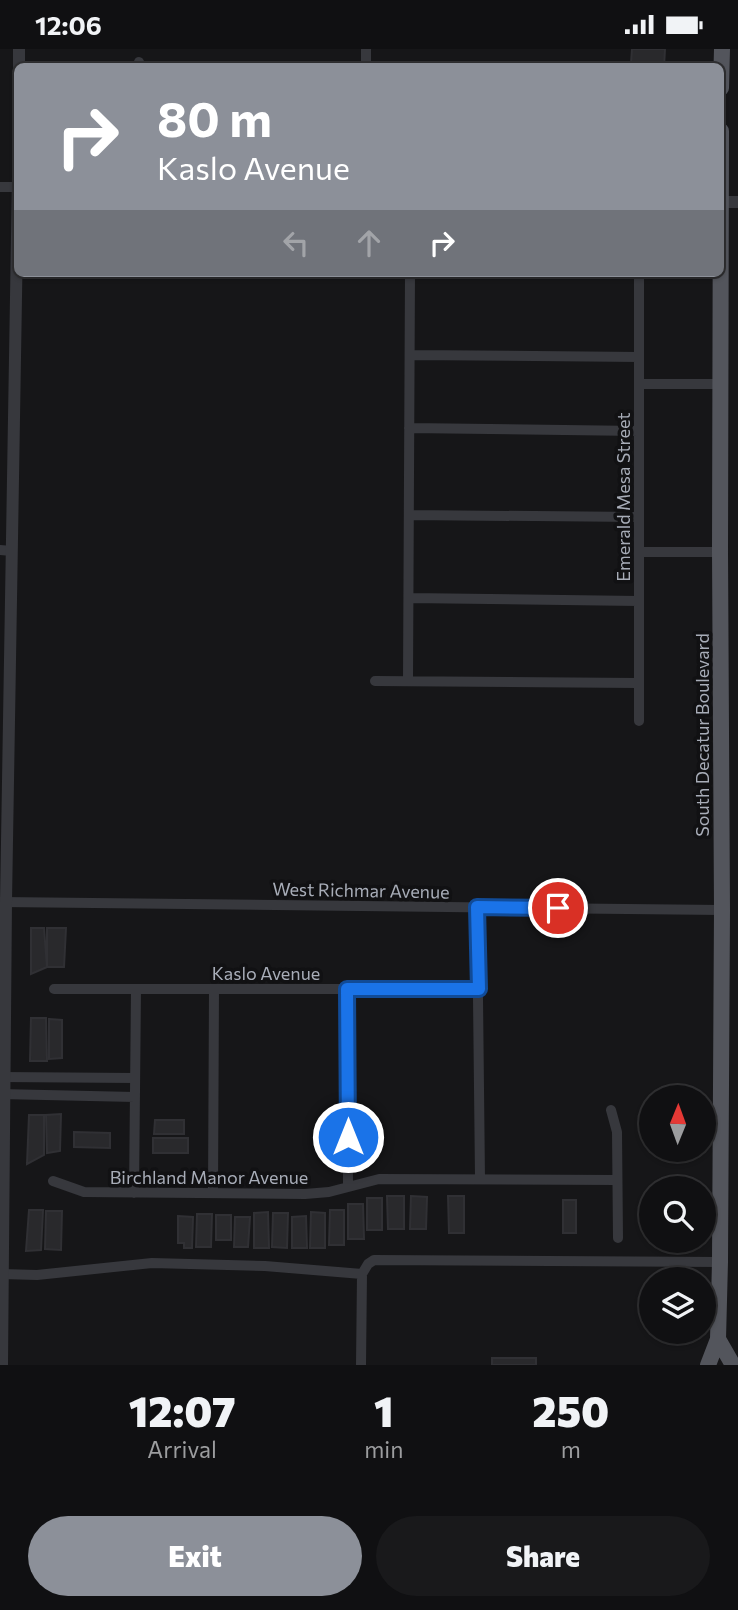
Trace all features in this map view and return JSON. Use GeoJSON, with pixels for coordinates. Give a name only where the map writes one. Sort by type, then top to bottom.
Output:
{"type":"FeatureCollection","features":[{"type":"Feature","properties":{"kind":"main road","name":"South Decatur Boulevard"},"geometry":{"type":"LineString","coordinates":[[708,1365],[718,1339],[720,1262],[721,277]]}},
{"type":"Feature","properties":{"kind":"main road"},"geometry":{"type":"LineString","coordinates":[[718,1339],[733,1365]]}},
{"type":"Feature","properties":{"kind":"street"},"geometry":{"type":"LineString","coordinates":[[2,1365],[6,550],[14,277]]}},
{"type":"Feature","properties":{"kind":"street"},"geometry":{"type":"LineString","coordinates":[[408,681],[410,277]]}},
{"type":"Feature","properties":{"kind":"street","name":"Emerald Mesa Street"},"geometry":{"type":"LineString","coordinates":[[639,277],[639,721]]}},
{"type":"Feature","properties":{"kind":"street"},"geometry":{"type":"LineString","coordinates":[[410,355],[639,357]]}},
{"type":"Feature","properties":{"kind":"street"},"geometry":{"type":"LineString","coordinates":[[639,384],[721,384]]}},
{"type":"Feature","properties":{"kind":"street"},"geometry":{"type":"LineString","coordinates":[[409,428],[639,431]]}},
{"type":"Feature","properties":{"kind":"street"},"geometry":{"type":"LineString","coordinates":[[409,515],[638,517]]}},
{"type":"Feature","properties":{"kind":"street"},"geometry":{"type":"LineString","coordinates":[[639,552],[720,552]]}},
{"type":"Feature","properties":{"kind":"street"},"geometry":{"type":"LineString","coordinates":[[409,598],[638,601]]}},
{"type":"Feature","properties":{"kind":"street"},"geometry":{"type":"LineString","coordinates":[[374,681],[638,683]]}},
{"type":"Feature","properties":{"kind":"street","name":"West Richmar Avenue"},"geometry":{"type":"LineString","coordinates":[[3,902],[722,910]]}},
{"type":"Feature","properties":{"kind":"street"},"geometry":{"type":"LineString","coordinates":[[477,907],[480,1178]]}},
{"type":"Feature","properties":{"kind":"street","name":"Kaslo Avenue"},"geometry":{"type":"LineString","coordinates":[[54,989],[479,989]]}},
{"type":"Feature","properties":{"kind":"street"},"geometry":{"type":"LineString","coordinates":[[134,1193],[136,989]]}},
{"type":"Feature","properties":{"kind":"street"},"geometry":{"type":"LineString","coordinates":[[213,1193],[214,989]]}},
{"type":"Feature","properties":{"kind":"street"},"geometry":{"type":"LineString","coordinates":[[347,989],[348,1187]]}},
{"type":"Feature","properties":{"kind":"street"},"geometry":{"type":"LineString","coordinates":[[2,1077],[135,1078]]}},
{"type":"Feature","properties":{"kind":"street"},"geometry":{"type":"LineString","coordinates":[[2,1095],[135,1097]]}},
{"type":"Feature","properties":{"kind":"street"},"geometry":{"type":"LineString","coordinates":[[611,1109],[617,1132],[618,1238]]}},
{"type":"Feature","properties":{"kind":"street","name":"Birchland Manor Avenue"},"geometry":{"type":"LineString","coordinates":[[53,1181],[84,1192],[305,1194],[329,1192],[379,1178],[617,1180]]}},
{"type":"Feature","properties":{"kind":"street"},"geometry":{"type":"LineString","coordinates":[[362,1365],[362,1274],[370,1261],[720,1262]]}},
{"type":"Feature","properties":{"kind":"street"},"geometry":{"type":"LineString","coordinates":[[2,1273],[37,1275],[152,1263],[265,1266],[362,1274]]}},
{"type":"Feature","properties":{"kind":"building"},"geometry":{"type":"Polygon","coordinates":[[[632,49],[665,49],[664,63],[631,63],[632,49]]]}},
{"type":"Feature","properties":{"kind":"building"},"geometry":{"type":"Polygon","coordinates":[[[31,928],[44,928],[47,967],[31,974],[31,928]]]}},
{"type":"Feature","properties":{"kind":"building"},"geometry":{"type":"Polygon","coordinates":[[[47,928],[66,928],[64,967],[47,967],[47,928]]]}},
{"type":"Feature","properties":{"kind":"building"},"geometry":{"type":"Polygon","coordinates":[[[31,1018],[46,1018],[47,1061],[30,1061],[31,1018]]]}},
{"type":"Feature","properties":{"kind":"building"},"geometry":{"type":"Polygon","coordinates":[[[49,1019],[62,1020],[62,1058],[49,1059],[49,1019]]]}},
{"type":"Feature","properties":{"kind":"building"},"geometry":{"type":"Polygon","coordinates":[[[61,1114],[60,1151],[47,1153],[46,1115],[61,1114]]]}},
{"type":"Feature","properties":{"kind":"building"},"geometry":{"type":"Polygon","coordinates":[[[29,1115],[44,1115],[44,1155],[27,1164],[29,1115]]]}},
{"type":"Feature","properties":{"kind":"building"},"geometry":{"type":"Polygon","coordinates":[[[155,1120],[184,1120],[184,1134],[154,1134],[155,1120]]]}},
{"type":"Feature","properties":{"kind":"building"},"geometry":{"type":"Polygon","coordinates":[[[74,1132],[110,1133],[110,1148],[74,1147],[74,1132]]]}},
{"type":"Feature","properties":{"kind":"building"},"geometry":{"type":"Polygon","coordinates":[[[153,1138],[188,1138],[188,1153],[153,1153],[153,1138]]]}},
{"type":"Feature","properties":{"kind":"building"},"geometry":{"type":"Polygon","coordinates":[[[387,1196],[404,1196],[404,1229],[388,1229],[387,1196]]]}},
{"type":"Feature","properties":{"kind":"building"},"geometry":{"type":"Polygon","coordinates":[[[411,1196],[427,1197],[426,1229],[410,1229],[411,1196]]]}},
{"type":"Feature","properties":{"kind":"building"},"geometry":{"type":"Polygon","coordinates":[[[448,1196],[464,1196],[464,1233],[449,1233],[448,1196]]]}},
{"type":"Feature","properties":{"kind":"building"},"geometry":{"type":"Polygon","coordinates":[[[367,1198],[382,1198],[382,1230],[367,1230],[367,1198]]]}},
{"type":"Feature","properties":{"kind":"building"},"geometry":{"type":"Polygon","coordinates":[[[563,1200],[576,1200],[576,1233],[563,1233],[563,1200]]]}},
{"type":"Feature","properties":{"kind":"building"},"geometry":{"type":"Polygon","coordinates":[[[348,1204],[363,1204],[364,1239],[348,1239],[348,1204]]]}},
{"type":"Feature","properties":{"kind":"building"},"geometry":{"type":"Polygon","coordinates":[[[29,1210],[43,1210],[41,1250],[26,1251],[29,1210]]]}},
{"type":"Feature","properties":{"kind":"building"},"geometry":{"type":"Polygon","coordinates":[[[330,1210],[344,1210],[344,1245],[329,1245],[330,1210]]]}},
{"type":"Feature","properties":{"kind":"building"},"geometry":{"type":"Polygon","coordinates":[[[46,1211],[62,1211],[61,1250],[45,1249],[46,1211]]]}},
{"type":"Feature","properties":{"kind":"building"},"geometry":{"type":"Polygon","coordinates":[[[268,1212],[269,1248],[254,1248],[254,1213],[268,1212]]]}},
{"type":"Feature","properties":{"kind":"building"},"geometry":{"type":"Polygon","coordinates":[[[311,1212],[325,1213],[325,1248],[310,1248],[311,1212]]]}},
{"type":"Feature","properties":{"kind":"building"},"geometry":{"type":"Polygon","coordinates":[[[273,1213],[288,1213],[287,1248],[272,1247],[273,1213]]]}},
{"type":"Feature","properties":{"kind":"building"},"geometry":{"type":"Polygon","coordinates":[[[197,1214],[212,1214],[211,1247],[196,1247],[197,1214]]]}},
{"type":"Feature","properties":{"kind":"building"},"geometry":{"type":"Polygon","coordinates":[[[216,1215],[231,1215],[231,1240],[216,1240],[216,1215]]]}},
{"type":"Feature","properties":{"kind":"building"},"geometry":{"type":"Polygon","coordinates":[[[178,1216],[193,1217],[192,1248],[184,1248],[184,1243],[178,1243],[178,1216]]]}},
{"type":"Feature","properties":{"kind":"building"},"geometry":{"type":"Polygon","coordinates":[[[306,1216],[307,1248],[292,1248],[292,1217],[306,1216]]]}},
{"type":"Feature","properties":{"kind":"building"},"geometry":{"type":"Polygon","coordinates":[[[235,1217],[250,1217],[248,1247],[234,1247],[235,1217]]]}},
{"type":"Feature","properties":{"kind":"building"},"geometry":{"type":"Polygon","coordinates":[[[492,1358],[536,1358],[536,1365],[492,1365],[492,1358]]]}},
{"type":"Feature","properties":{"kind":"route"},"geometry":{"type":"LineString","coordinates":[[348,1137],[347,989],[479,989],[477,907],[558,908]]}}]}
